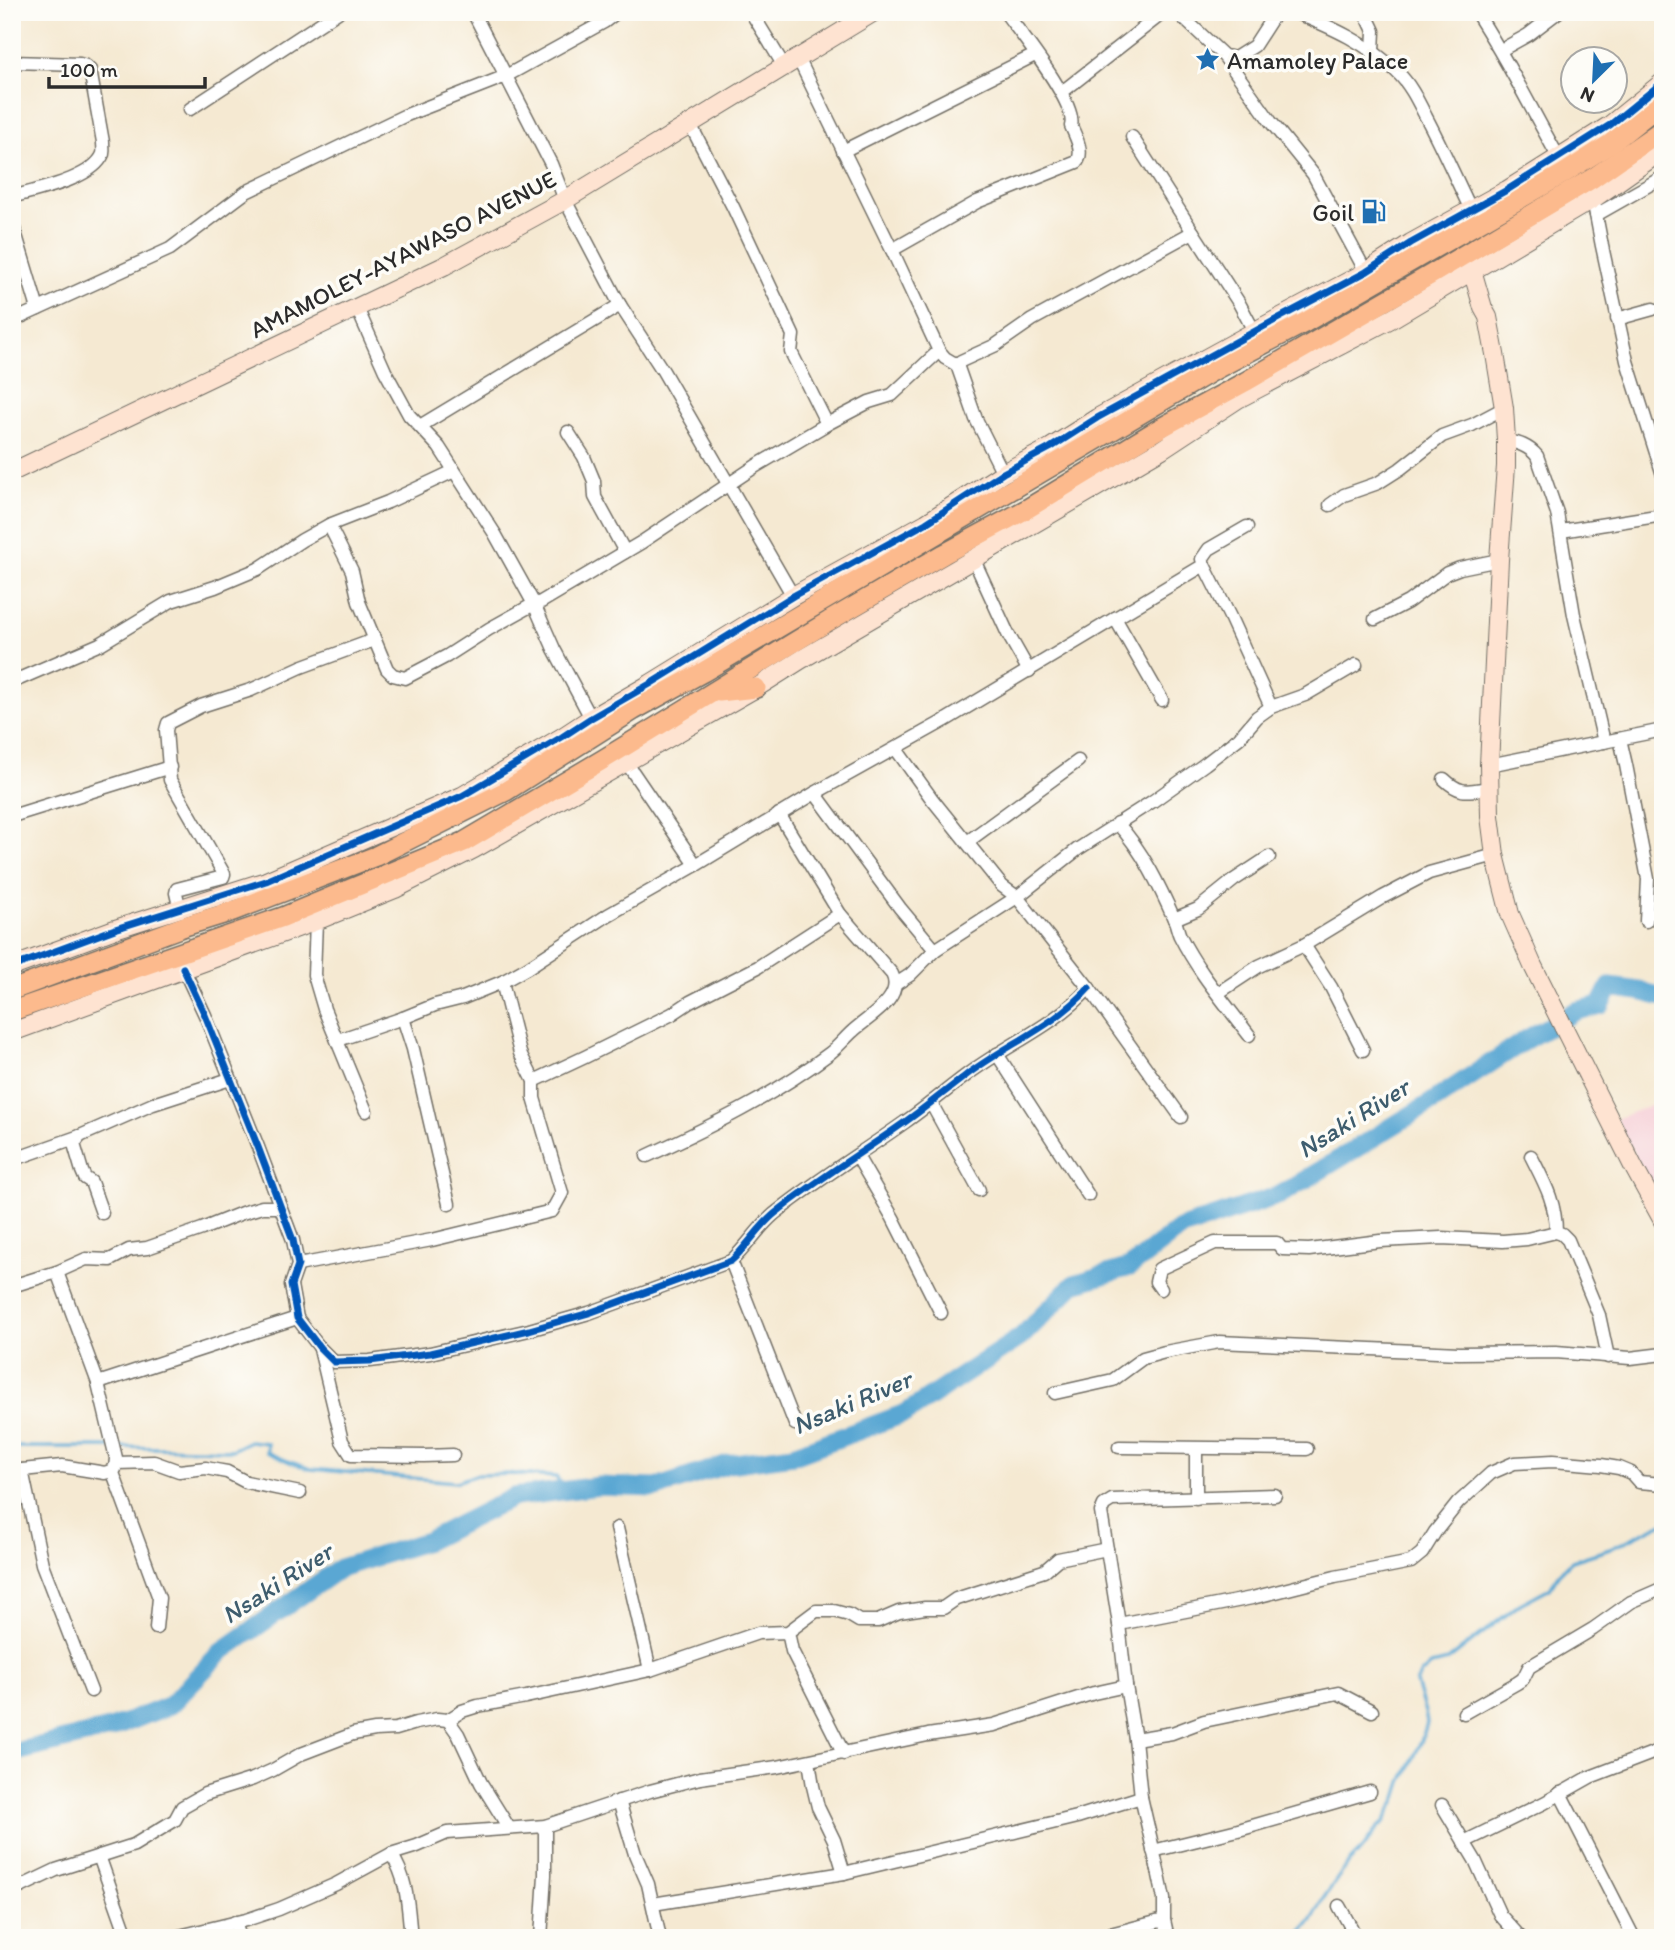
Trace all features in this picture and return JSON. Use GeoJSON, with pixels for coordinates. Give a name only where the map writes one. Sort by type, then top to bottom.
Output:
{"type":"FeatureCollection","features":[{"type":"Feature","properties":{"kind":"main road"},"geometry":{"type":"LineString","coordinates":[[1260,337],[1304,323],[1563,174],[1610,144],[1663,102]]}},
{"type":"Feature","properties":{"kind":"main road"},"geometry":{"type":"LineString","coordinates":[[12,1011],[283,917],[464,842],[841,614],[1432,274],[1593,178],[1663,129]]}},
{"type":"Feature","properties":{"kind":"main road"},"geometry":{"type":"LineString","coordinates":[[12,990],[233,911],[376,856],[506,791],[634,710],[1216,369],[1260,337],[1279,318]]}},
{"type":"Feature","properties":{"kind":"main road"},"geometry":{"type":"LineString","coordinates":[[714,692],[757,688]]}},
{"type":"Feature","properties":{"kind":"main road"},"geometry":{"type":"LineString","coordinates":[[233,911],[233,934]]}},
{"type":"Feature","properties":{"kind":"street"},"geometry":{"type":"LineString","coordinates":[[190,109],[322,16],[338,12]]}},
{"type":"Feature","properties":{"kind":"street"},"geometry":{"type":"LineString","coordinates":[[473,12],[620,305],[663,370],[793,596]]}},
{"type":"Feature","properties":{"kind":"street"},"geometry":{"type":"LineString","coordinates":[[12,321],[170,249],[246,192],[404,116],[506,76],[604,22],[617,12]]}},
{"type":"Feature","properties":{"kind":"street"},"geometry":{"type":"LineString","coordinates":[[751,12],[791,62],[844,152],[939,351],[957,365],[976,419],[1003,473]]}},
{"type":"Feature","properties":{"kind":"street","name":"AMAMOLEY-AYAWASO AVENUE"},"geometry":{"type":"LineString","coordinates":[[12,472],[444,266],[565,200],[874,12]]}},
{"type":"Feature","properties":{"kind":"street"},"geometry":{"type":"LineString","coordinates":[[892,250],[977,202],[1077,162],[1081,155],[1071,126],[1073,120],[1062,92],[1005,12]]}},
{"type":"Feature","properties":{"kind":"street"},"geometry":{"type":"LineString","coordinates":[[1062,92],[1164,12]]}},
{"type":"Feature","properties":{"kind":"street"},"geometry":{"type":"LineString","coordinates":[[1177,12],[1224,56],[1271,122],[1313,174],[1366,272]]}},
{"type":"Feature","properties":{"kind":"street"},"geometry":{"type":"LineString","coordinates":[[1224,56],[1235,58],[1254,46],[1276,12]]}},
{"type":"Feature","properties":{"kind":"street"},"geometry":{"type":"LineString","coordinates":[[1294,12],[1334,28],[1373,51],[1398,72],[1413,92],[1471,210]]}},
{"type":"Feature","properties":{"kind":"street"},"geometry":{"type":"LineString","coordinates":[[1365,12],[1374,31],[1373,51]]}},
{"type":"Feature","properties":{"kind":"street"},"geometry":{"type":"LineString","coordinates":[[1476,12],[1501,50],[1559,158]]}},
{"type":"Feature","properties":{"kind":"street"},"geometry":{"type":"LineString","coordinates":[[1501,50],[1528,35],[1558,12]]}},
{"type":"Feature","properties":{"kind":"street"},"geometry":{"type":"LineString","coordinates":[[844,152],[1035,55]]}},
{"type":"Feature","properties":{"kind":"street"},"geometry":{"type":"LineString","coordinates":[[12,62],[80,64],[90,70],[103,154],[93,166],[77,177],[12,197]]}},
{"type":"Feature","properties":{"kind":"street"},"geometry":{"type":"LineString","coordinates":[[1279,318],[1366,272],[1411,243],[1507,190],[1610,125],[1663,82]]}},
{"type":"Feature","properties":{"kind":"street"},"geometry":{"type":"LineString","coordinates":[[690,124],[733,207],[793,335],[791,352],[827,424]]}},
{"type":"Feature","properties":{"kind":"street"},"geometry":{"type":"LineString","coordinates":[[12,967],[115,929],[265,881],[462,796],[793,596],[926,523],[1003,473],[1050,448],[1097,418],[1260,337],[1132,137]]}},
{"type":"Feature","properties":{"kind":"street"},"geometry":{"type":"LineString","coordinates":[[1595,207],[1663,150]]}},
{"type":"Feature","properties":{"kind":"street"},"geometry":{"type":"LineString","coordinates":[[12,1032],[316,921],[395,889],[474,849],[757,688],[973,558],[1162,449],[1238,399],[1393,318],[1472,270],[1595,207],[1663,177]]}},
{"type":"Feature","properties":{"kind":"street"},"geometry":{"type":"LineString","coordinates":[[1595,207],[1627,361],[1656,429],[1663,475]]}},
{"type":"Feature","properties":{"kind":"street"},"geometry":{"type":"LineString","coordinates":[[12,222],[38,309]]}},
{"type":"Feature","properties":{"kind":"street"},"geometry":{"type":"LineString","coordinates":[[957,365],[996,345],[1043,314],[1193,232]]}},
{"type":"Feature","properties":{"kind":"street"},"geometry":{"type":"LineString","coordinates":[[1472,270],[1488,317],[1504,408],[1506,440],[1489,765],[1495,855],[1510,914],[1621,1143],[1663,1220]]}},
{"type":"Feature","properties":{"kind":"street"},"geometry":{"type":"LineString","coordinates":[[420,426],[620,305]]}},
{"type":"Feature","properties":{"kind":"street"},"geometry":{"type":"LineString","coordinates":[[358,308],[385,371],[409,415],[439,447],[495,534],[534,604],[554,649],[591,718]]}},
{"type":"Feature","properties":{"kind":"street"},"geometry":{"type":"LineString","coordinates":[[1618,319],[1653,309]]}},
{"type":"Feature","properties":{"kind":"street"},"geometry":{"type":"LineString","coordinates":[[329,526],[352,571],[359,602],[387,669],[393,675],[405,678],[625,552],[681,518],[756,466],[827,424],[869,402],[892,395],[939,351]]}},
{"type":"Feature","properties":{"kind":"street"},"geometry":{"type":"LineString","coordinates":[[1330,505],[1344,495],[1378,483],[1442,436],[1472,425],[1504,408]]}},
{"type":"Feature","properties":{"kind":"street"},"geometry":{"type":"LineString","coordinates":[[568,432],[584,457],[593,481],[595,497],[625,552]]}},
{"type":"Feature","properties":{"kind":"street"},"geometry":{"type":"LineString","coordinates":[[1506,440],[1525,446],[1537,456],[1557,513],[1576,626],[1604,742]]}},
{"type":"Feature","properties":{"kind":"street"},"geometry":{"type":"LineString","coordinates":[[12,682],[100,644],[171,601],[258,569],[329,526],[454,471]]}},
{"type":"Feature","properties":{"kind":"street"},"geometry":{"type":"LineString","coordinates":[[1561,531],[1663,515]]}},
{"type":"Feature","properties":{"kind":"street"},"geometry":{"type":"LineString","coordinates":[[1247,527],[1209,550],[1202,559],[1271,707]]}},
{"type":"Feature","properties":{"kind":"street"},"geometry":{"type":"LineString","coordinates":[[973,558],[1008,634],[1029,671]]}},
{"type":"Feature","properties":{"kind":"street"},"geometry":{"type":"LineString","coordinates":[[1375,619],[1408,602],[1447,573],[1499,560]]}},
{"type":"Feature","properties":{"kind":"street"},"geometry":{"type":"LineString","coordinates":[[338,1040],[502,982],[608,915],[1029,671],[1204,565]]}},
{"type":"Feature","properties":{"kind":"street"},"geometry":{"type":"LineString","coordinates":[[1115,618],[1162,700]]}},
{"type":"Feature","properties":{"kind":"street"},"geometry":{"type":"LineString","coordinates":[[180,910],[177,889],[222,877],[224,874],[170,780],[166,730],[168,723],[201,706],[251,690],[301,667],[374,640]]}},
{"type":"Feature","properties":{"kind":"street"},"geometry":{"type":"LineString","coordinates":[[647,1156],[741,1111],[781,1088],[840,1045],[850,1033],[886,1003],[896,984],[910,975],[935,950],[1017,897],[1078,849],[1205,764],[1271,707],[1305,695],[1356,665]]}},
{"type":"Feature","properties":{"kind":"street"},"geometry":{"type":"LineString","coordinates":[[1489,765],[1663,730]]}},
{"type":"Feature","properties":{"kind":"street"},"geometry":{"type":"LineString","coordinates":[[1620,739],[1648,879],[1646,921]]}},
{"type":"Feature","properties":{"kind":"street"},"geometry":{"type":"LineString","coordinates":[[896,749],[1002,886],[1017,897],[1089,988],[1181,1117]]}},
{"type":"Feature","properties":{"kind":"street"},"geometry":{"type":"LineString","coordinates":[[967,842],[1078,761]]}},
{"type":"Feature","properties":{"kind":"street"},"geometry":{"type":"LineString","coordinates":[[626,762],[696,865]]}},
{"type":"Feature","properties":{"kind":"street"},"geometry":{"type":"LineString","coordinates":[[12,816],[170,767]]}},
{"type":"Feature","properties":{"kind":"street"},"geometry":{"type":"LineString","coordinates":[[1444,779],[1465,792],[1489,788]]}},
{"type":"Feature","properties":{"kind":"street"},"geometry":{"type":"LineString","coordinates":[[815,793],[900,908],[935,950]]}},
{"type":"Feature","properties":{"kind":"street"},"geometry":{"type":"LineString","coordinates":[[779,814],[840,914],[892,974],[896,984]]}},
{"type":"Feature","properties":{"kind":"street"},"geometry":{"type":"LineString","coordinates":[[1117,822],[1139,851],[1194,961],[1248,1035]]}},
{"type":"Feature","properties":{"kind":"street"},"geometry":{"type":"LineString","coordinates":[[1218,993],[1259,967],[1304,945],[1383,897],[1429,873],[1495,855]]}},
{"type":"Feature","properties":{"kind":"street"},"geometry":{"type":"LineString","coordinates":[[1174,919],[1198,909],[1234,880],[1269,857]]}},
{"type":"Feature","properties":{"kind":"street"},"geometry":{"type":"LineString","coordinates":[[534,1081],[672,1014],[758,967],[840,914]]}},
{"type":"Feature","properties":{"kind":"street"},"geometry":{"type":"LineString","coordinates":[[316,921],[314,975],[324,1010],[366,1111]]}},
{"type":"Feature","properties":{"kind":"street"},"geometry":{"type":"LineString","coordinates":[[1304,945],[1331,987],[1363,1050]]}},
{"type":"Feature","properties":{"kind":"street"},"geometry":{"type":"LineString","coordinates":[[183,968],[293,1240],[298,1265],[291,1285],[297,1318],[320,1349],[334,1362],[370,1361],[430,1353],[589,1314],[731,1261],[776,1212],[965,1076],[1035,1033],[1078,1000],[1089,988]]}},
{"type":"Feature","properties":{"kind":"street"},"geometry":{"type":"LineString","coordinates":[[298,1265],[432,1240],[552,1211],[562,1193],[534,1098],[534,1081],[520,1053],[502,982]]}},
{"type":"Feature","properties":{"kind":"street"},"geometry":{"type":"LineString","coordinates":[[403,1018],[413,1049],[449,1204]]}},
{"type":"Feature","properties":{"kind":"street"},"geometry":{"type":"LineString","coordinates":[[998,1054],[1088,1195]]}},
{"type":"Feature","properties":{"kind":"street"},"geometry":{"type":"LineString","coordinates":[[12,1160],[80,1136],[153,1104],[230,1079]]}},
{"type":"Feature","properties":{"kind":"street"},"geometry":{"type":"LineString","coordinates":[[931,1103],[979,1190]]}},
{"type":"Feature","properties":{"kind":"street"},"geometry":{"type":"LineString","coordinates":[[80,1136],[74,1144],[75,1152],[85,1178],[91,1182],[98,1196],[102,1213]]}},
{"type":"Feature","properties":{"kind":"street"},"geometry":{"type":"LineString","coordinates":[[857,1156],[893,1218],[941,1313]]}},
{"type":"Feature","properties":{"kind":"street"},"geometry":{"type":"LineString","coordinates":[[1531,1156],[1551,1197],[1556,1217],[1556,1232]]}},
{"type":"Feature","properties":{"kind":"street"},"geometry":{"type":"LineString","coordinates":[[12,1286],[57,1272],[86,1259],[110,1260],[130,1250],[147,1248],[262,1207],[280,1207]]}},
{"type":"Feature","properties":{"kind":"street"},"geometry":{"type":"LineString","coordinates":[[1161,1289],[1156,1282],[1159,1269],[1215,1242],[1277,1243],[1282,1249],[1309,1250],[1380,1241],[1441,1238],[1503,1241],[1556,1232],[1568,1240],[1583,1275],[1599,1315],[1608,1357]]}},
{"type":"Feature","properties":{"kind":"street"},"geometry":{"type":"LineString","coordinates":[[731,1261],[795,1424]]}},
{"type":"Feature","properties":{"kind":"street"},"geometry":{"type":"LineString","coordinates":[[57,1272],[98,1383],[117,1458],[114,1467],[159,1598],[156,1628]]}},
{"type":"Feature","properties":{"kind":"street"},"geometry":{"type":"LineString","coordinates":[[98,1383],[297,1318]]}},
{"type":"Feature","properties":{"kind":"street"},"geometry":{"type":"LineString","coordinates":[[1055,1393],[1113,1380],[1143,1358],[1219,1342],[1459,1353],[1556,1352],[1630,1358],[1663,1354]]}},
{"type":"Feature","properties":{"kind":"street"},"geometry":{"type":"LineString","coordinates":[[320,1349],[342,1441],[351,1455],[453,1455]]}},
{"type":"Feature","properties":{"kind":"street"},"geometry":{"type":"LineString","coordinates":[[1119,1447],[1307,1449]]}},
{"type":"Feature","properties":{"kind":"street"},"geometry":{"type":"LineString","coordinates":[[1196,1449],[1196,1498]]}},
{"type":"Feature","properties":{"kind":"street"},"geometry":{"type":"LineString","coordinates":[[1119,1624],[1252,1598],[1335,1577],[1411,1562],[1422,1553],[1458,1503],[1492,1473],[1514,1463],[1553,1461],[1601,1465],[1619,1468],[1639,1482],[1663,1484]]}},
{"type":"Feature","properties":{"kind":"street"},"geometry":{"type":"LineString","coordinates":[[91,1691],[42,1564],[17,1471],[62,1466],[106,1473],[114,1467],[154,1462],[179,1471],[216,1469],[246,1482],[300,1493]]}},
{"type":"Feature","properties":{"kind":"street"},"geometry":{"type":"LineString","coordinates":[[1168,1938],[1164,1920],[1164,1899],[1141,1797],[1119,1624],[1101,1512],[1112,1500],[1275,1495]]}},
{"type":"Feature","properties":{"kind":"street"},"geometry":{"type":"LineString","coordinates":[[617,1528],[650,1670]]}},
{"type":"Feature","properties":{"kind":"street"},"geometry":{"type":"LineString","coordinates":[[12,1891],[56,1870],[134,1845],[174,1820],[182,1807],[205,1794],[253,1779],[301,1754],[353,1734],[396,1729],[437,1719],[448,1720],[478,1706],[650,1670],[758,1633],[788,1632],[816,1611],[834,1611],[859,1621],[878,1621],[899,1612],[943,1608],[956,1599],[1044,1571],[1058,1559],[1107,1549]]}},
{"type":"Feature","properties":{"kind":"street"},"geometry":{"type":"LineString","coordinates":[[1464,1713],[1517,1683],[1523,1679],[1529,1667],[1593,1629],[1631,1602],[1663,1588]]}},
{"type":"Feature","properties":{"kind":"street"},"geometry":{"type":"LineString","coordinates":[[788,1632],[792,1651],[844,1754]]}},
{"type":"Feature","properties":{"kind":"street"},"geometry":{"type":"LineString","coordinates":[[172,1938],[279,1909],[336,1884],[391,1854],[447,1833],[545,1826],[700,1778],[809,1761],[928,1735],[994,1724],[1083,1696],[1126,1686]]}},
{"type":"Feature","properties":{"kind":"street"},"geometry":{"type":"LineString","coordinates":[[1135,1739],[1172,1733],[1205,1721],[1338,1693],[1372,1711]]}},
{"type":"Feature","properties":{"kind":"street"},"geometry":{"type":"LineString","coordinates":[[448,1720],[458,1734],[481,1783],[509,1828]]}},
{"type":"Feature","properties":{"kind":"street"},"geometry":{"type":"LineString","coordinates":[[1464,1842],[1590,1777],[1663,1749]]}},
{"type":"Feature","properties":{"kind":"street"},"geometry":{"type":"LineString","coordinates":[[809,1761],[818,1807],[834,1840],[844,1873]]}},
{"type":"Feature","properties":{"kind":"street"},"geometry":{"type":"LineString","coordinates":[[1153,1851],[1242,1829],[1370,1792]]}},
{"type":"Feature","properties":{"kind":"street"},"geometry":{"type":"LineString","coordinates":[[1560,1793],[1634,1938]]}},
{"type":"Feature","properties":{"kind":"street"},"geometry":{"type":"LineString","coordinates":[[653,1904],[844,1873],[1077,1817],[1141,1797]]}},
{"type":"Feature","properties":{"kind":"street"},"geometry":{"type":"LineString","coordinates":[[619,1801],[635,1854],[648,1884],[660,1938]]}},
{"type":"Feature","properties":{"kind":"street"},"geometry":{"type":"LineString","coordinates":[[1442,1805],[1475,1860],[1500,1915],[1521,1938]]}},
{"type":"Feature","properties":{"kind":"street"},"geometry":{"type":"LineString","coordinates":[[541,1938],[545,1826]]}},
{"type":"Feature","properties":{"kind":"street"},"geometry":{"type":"LineString","coordinates":[[391,1854],[402,1875],[407,1895],[411,1938]]}},
{"type":"Feature","properties":{"kind":"street"},"geometry":{"type":"LineString","coordinates":[[99,1856],[128,1938]]}},
{"type":"Feature","properties":{"kind":"street"},"geometry":{"type":"LineString","coordinates":[[1339,1906],[1357,1938]]}},
{"type":"Feature","properties":{"kind":"street"},"geometry":{"type":"LineString","coordinates":[[1095,1938],[1164,1920]]}},
{"type":"Feature","properties":{"kind":"street"},"geometry":{"type":"LineString","coordinates":[[235,1922],[240,1938]]}},
{"type":"Feature","properties":{"kind":"shaded area"},"geometry":{"type":"Polygon","coordinates":[[[1663,1100],[1663,1209],[1616,1119],[1663,1100]]]}},
{"type":"Feature","properties":{"kind":"waterway","name":"Nsaki River"},"geometry":{"type":"LineString","coordinates":[[12,1753],[113,1728],[170,1705],[221,1652],[340,1568],[427,1541],[514,1497],[599,1486],[656,1488],[728,1464],[793,1455],[906,1413],[1021,1337],[1074,1284],[1130,1267],[1179,1229],[1280,1195],[1432,1102],[1527,1039],[1576,1011],[1601,1005],[1610,987],[1663,997]]}},
{"type":"Feature","properties":{"kind":"waterway"},"geometry":{"type":"LineString","coordinates":[[120,1447],[232,1450],[250,1441],[267,1443],[267,1452],[311,1469],[456,1482],[476,1475],[556,1477],[564,1490]]}},
{"type":"Feature","properties":{"kind":"waterway"},"geometry":{"type":"LineString","coordinates":[[12,1447],[111,1447]]}},
{"type":"Feature","properties":{"kind":"waterway"},"geometry":{"type":"LineString","coordinates":[[1296,1938],[1312,1920],[1349,1862],[1384,1822],[1397,1798],[1427,1723],[1416,1683],[1421,1674],[1431,1665],[1447,1661],[1520,1604],[1550,1588],[1572,1561],[1610,1549],[1663,1523]]}},
{"type":"Feature","properties":{"kind":"cycle path"},"geometry":{"type":"LineString","coordinates":[[12,967],[115,929],[266,881],[462,796],[793,596],[926,523],[1003,473],[1050,448],[1097,418],[1366,272],[1411,243],[1507,190],[1610,125],[1663,82]]}},
{"type":"Feature","properties":{"kind":"cycle path"},"geometry":{"type":"LineString","coordinates":[[183,968],[205,1015],[293,1240],[298,1265],[291,1285],[297,1318],[334,1362],[370,1361],[430,1353],[529,1330],[589,1313],[731,1261],[765,1222],[793,1199],[912,1117],[980,1066],[1045,1025],[1089,988]]}},
{"type":"Feature","properties":{"kind":"place","name":"Amamoley Palace"},"geometry":{"type":"Point","coordinates":[1207,60]}},
{"type":"Feature","properties":{"kind":"place","name":"Goil"},"geometry":{"type":"Point","coordinates":[1374,212]}}]}
